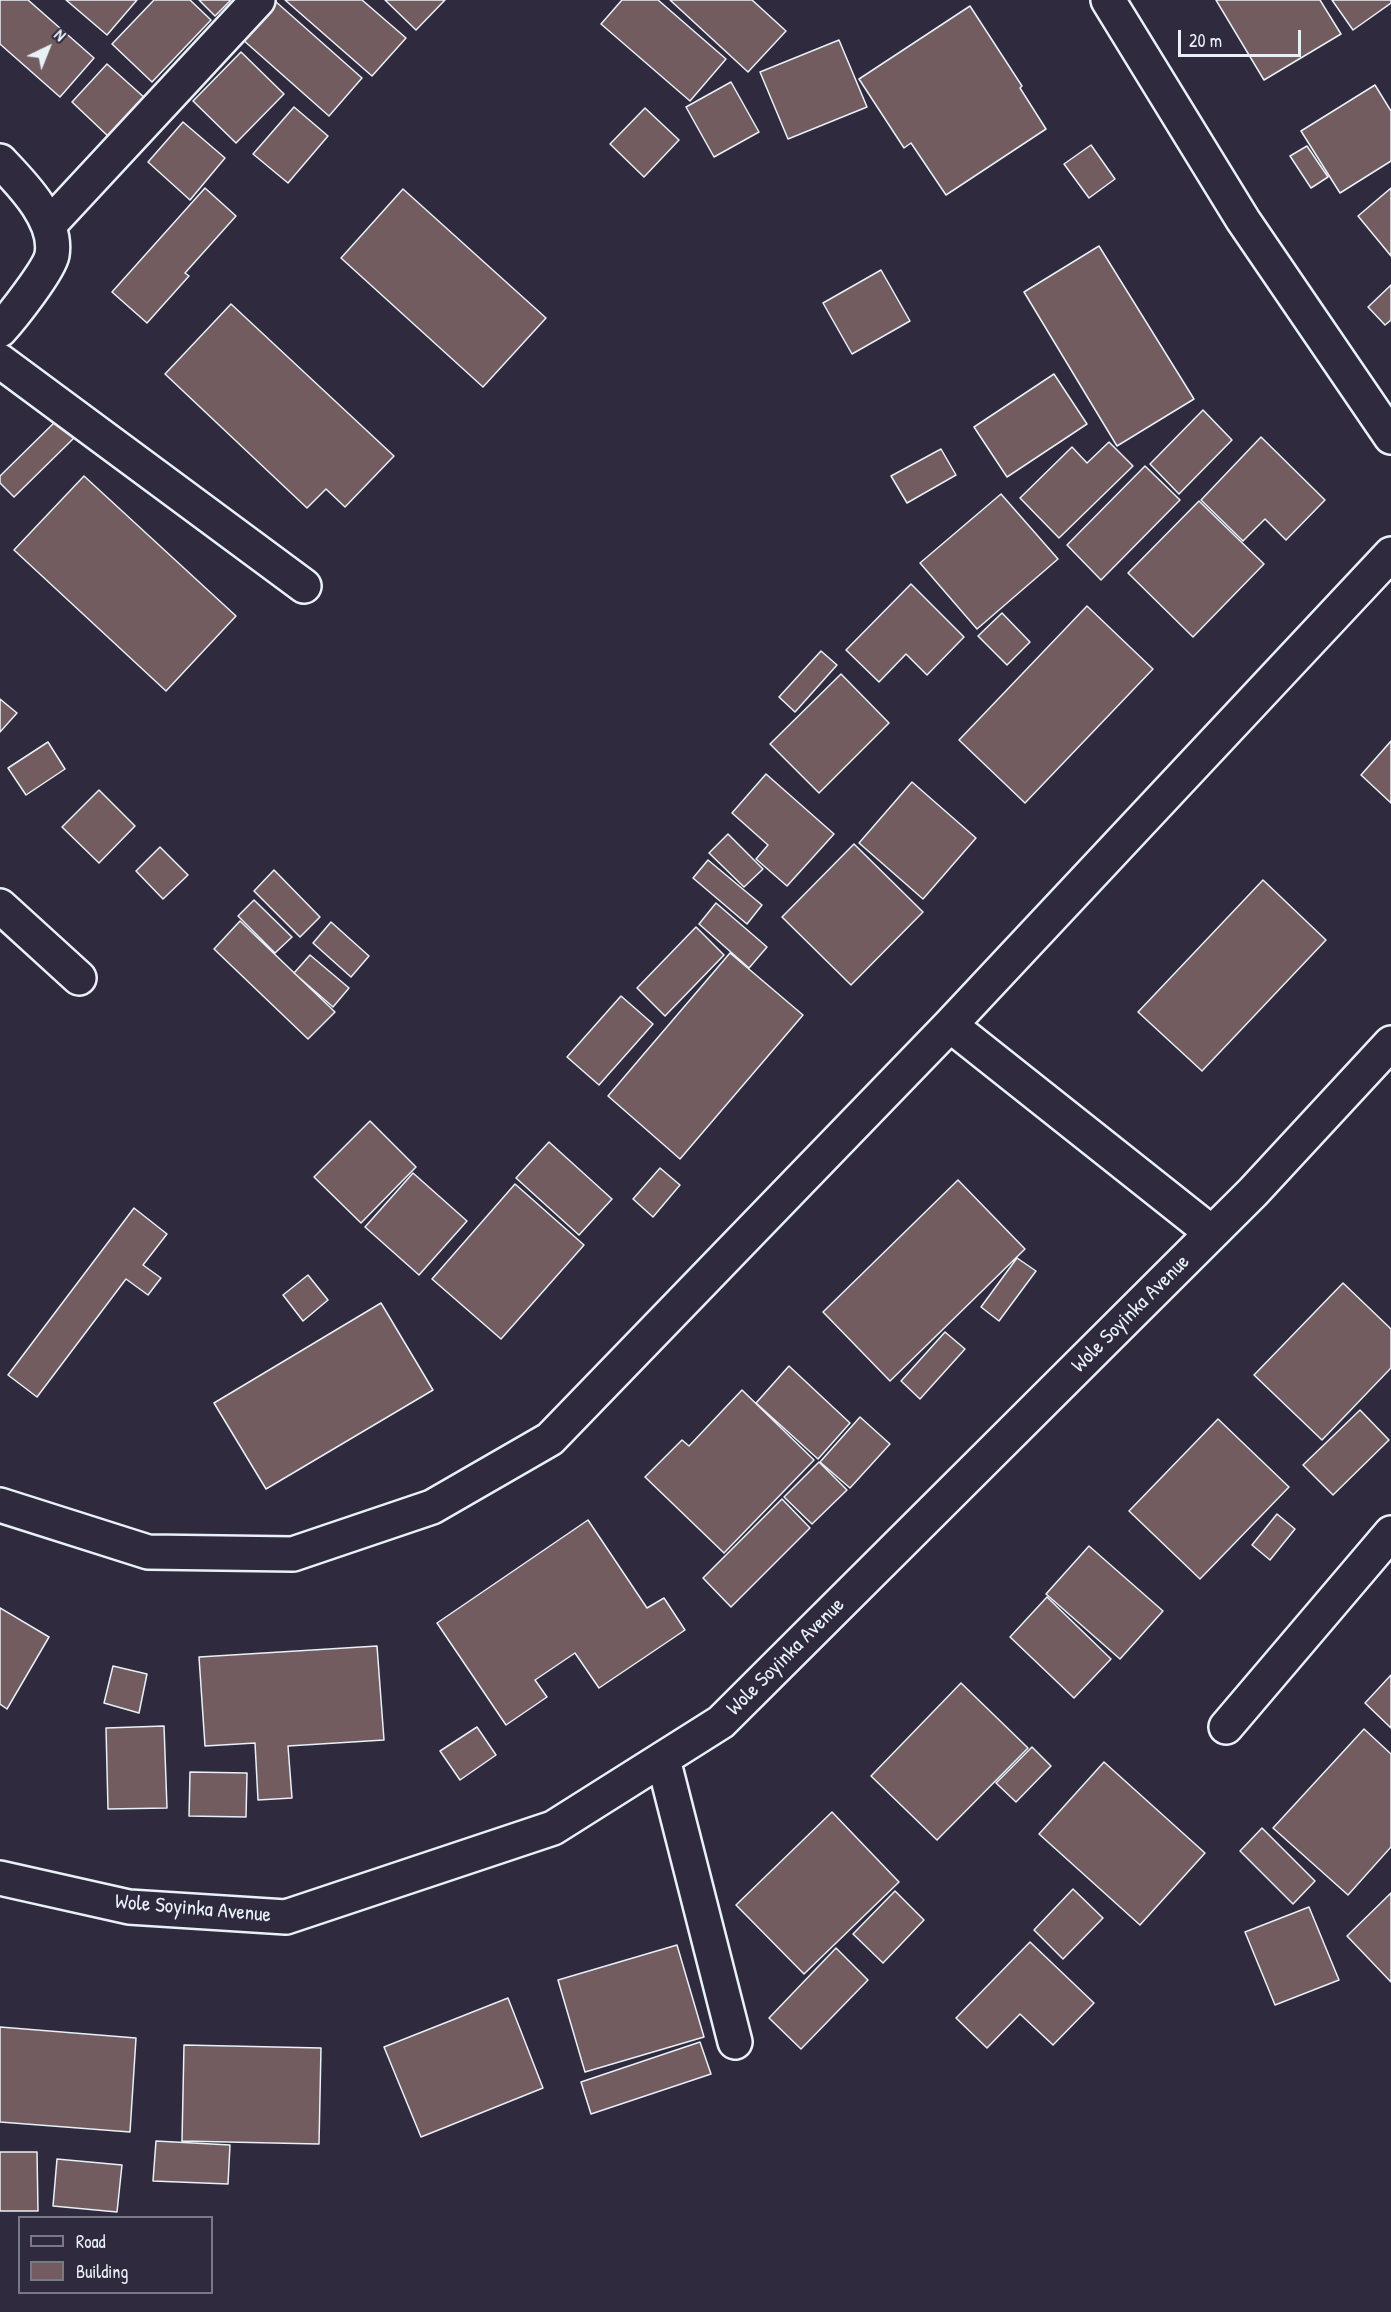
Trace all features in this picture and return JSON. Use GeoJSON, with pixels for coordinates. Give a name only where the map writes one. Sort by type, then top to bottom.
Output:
{"type":"FeatureCollection","features":[{"type":"Feature","properties":{"kind":"street"},"geometry":{"type":"LineString","coordinates":[[49,225],[258,0]]}},
{"type":"Feature","properties":{"kind":"street"},"geometry":{"type":"LineString","coordinates":[[1108,0],[1243,219],[1391,437]]}},
{"type":"Feature","properties":{"kind":"street"},"geometry":{"type":"LineString","coordinates":[[0,161],[17,179],[49,225],[52,255],[19,309],[0,330]]}},
{"type":"Feature","properties":{"kind":"street"},"geometry":{"type":"LineString","coordinates":[[0,361],[304,586]]}},
{"type":"Feature","properties":{"kind":"street"},"geometry":{"type":"LineString","coordinates":[[0,1505],[148,1552],[293,1554],[432,1507],[550,1439],[950,1025],[1391,554]]}},
{"type":"Feature","properties":{"kind":"street"},"geometry":{"type":"LineString","coordinates":[[0,906],[79,978]]}},
{"type":"Feature","properties":{"kind":"street"},"geometry":{"type":"LineString","coordinates":[[950,1025],[1212,1233]]}},
{"type":"Feature","properties":{"kind":"street","name":"Wole Soyinka Avenue"},"geometry":{"type":"LineString","coordinates":[[0,1878],[129,1907],[286,1917],[553,1828],[721,1722],[1212,1233],[1391,1043]]}},
{"type":"Feature","properties":{"kind":"street"},"geometry":{"type":"LineString","coordinates":[[1226,1727],[1391,1533]]}},
{"type":"Feature","properties":{"kind":"street"},"geometry":{"type":"LineString","coordinates":[[663,1759],[735,2042]]}},
{"type":"Feature","properties":{"kind":"building"},"geometry":{"type":"Polygon","coordinates":[[[0,0],[28,0],[94,58],[60,97],[0,44],[0,0]]]}},
{"type":"Feature","properties":{"kind":"building"},"geometry":{"type":"Polygon","coordinates":[[[66,0],[137,0],[107,35],[66,0]]]}},
{"type":"Feature","properties":{"kind":"building"},"geometry":{"type":"Polygon","coordinates":[[[154,0],[190,0],[211,20],[152,82],[112,44],[154,0]]]}},
{"type":"Feature","properties":{"kind":"building"},"geometry":{"type":"Polygon","coordinates":[[[199,0],[231,0],[215,16],[199,0]]]}},
{"type":"Feature","properties":{"kind":"building"},"geometry":{"type":"Polygon","coordinates":[[[285,0],[362,0],[406,38],[372,76],[285,0]]]}},
{"type":"Feature","properties":{"kind":"building"},"geometry":{"type":"Polygon","coordinates":[[[385,0],[445,0],[416,30],[385,0]]]}},
{"type":"Feature","properties":{"kind":"building"},"geometry":{"type":"Polygon","coordinates":[[[622,0],[658,0],[726,59],[690,101],[601,24],[622,0]]]}},
{"type":"Feature","properties":{"kind":"building"},"geometry":{"type":"Polygon","coordinates":[[[670,0],[752,0],[786,31],[748,72],[670,0]]]}},
{"type":"Feature","properties":{"kind":"building"},"geometry":{"type":"Polygon","coordinates":[[[1216,0],[1320,0],[1341,34],[1264,80],[1216,0]]]}},
{"type":"Feature","properties":{"kind":"building"},"geometry":{"type":"Polygon","coordinates":[[[1332,0],[1391,0],[1391,3],[1353,30],[1332,0]]]}},
{"type":"Feature","properties":{"kind":"building"},"geometry":{"type":"Polygon","coordinates":[[[275,1],[362,78],[329,116],[242,39],[275,1]]]}},
{"type":"Feature","properties":{"kind":"building"},"geometry":{"type":"Polygon","coordinates":[[[970,6],[1022,86],[1020,88],[1046,129],[946,195],[911,143],[904,148],[859,79],[970,6]]]}},
{"type":"Feature","properties":{"kind":"building"},"geometry":{"type":"Polygon","coordinates":[[[839,40],[867,107],[788,139],[760,72],[839,40]]]}},
{"type":"Feature","properties":{"kind":"building"},"geometry":{"type":"Polygon","coordinates":[[[241,52],[284,94],[236,143],[193,101],[241,52]]]}},
{"type":"Feature","properties":{"kind":"building"},"geometry":{"type":"Polygon","coordinates":[[[107,64],[146,99],[110,138],[72,102],[107,64]]]}},
{"type":"Feature","properties":{"kind":"building"},"geometry":{"type":"Polygon","coordinates":[[[731,82],[759,132],[714,157],[686,107],[731,82]]]}},
{"type":"Feature","properties":{"kind":"building"},"geometry":{"type":"Polygon","coordinates":[[[1375,85],[1391,111],[1391,161],[1340,193],[1301,131],[1375,85]]]}},
{"type":"Feature","properties":{"kind":"building"},"geometry":{"type":"Polygon","coordinates":[[[294,107],[328,136],[288,183],[253,154],[294,107]]]}},
{"type":"Feature","properties":{"kind":"building"},"geometry":{"type":"Polygon","coordinates":[[[645,108],[679,140],[644,177],[610,144],[645,108]]]}},
{"type":"Feature","properties":{"kind":"building"},"geometry":{"type":"Polygon","coordinates":[[[183,122],[225,158],[190,200],[148,162],[183,122]]]}},
{"type":"Feature","properties":{"kind":"building"},"geometry":{"type":"Polygon","coordinates":[[[1091,145],[1115,179],[1089,198],[1064,164],[1091,145]]]}},
{"type":"Feature","properties":{"kind":"building"},"geometry":{"type":"Polygon","coordinates":[[[1307,146],[1328,177],[1311,188],[1290,156],[1307,146]]]}},
{"type":"Feature","properties":{"kind":"building"},"geometry":{"type":"Polygon","coordinates":[[[205,188],[236,216],[185,273],[189,276],[147,323],[112,292],[205,188]]]}},
{"type":"Feature","properties":{"kind":"building"},"geometry":{"type":"Polygon","coordinates":[[[1391,188],[1391,256],[1358,216],[1391,188]]]}},
{"type":"Feature","properties":{"kind":"building"},"geometry":{"type":"Polygon","coordinates":[[[403,189],[546,318],[483,387],[341,258],[403,189]]]}},
{"type":"Feature","properties":{"kind":"building"},"geometry":{"type":"Polygon","coordinates":[[[1099,246],[1194,399],[1117,446],[1024,292],[1099,246]]]}},
{"type":"Feature","properties":{"kind":"building"},"geometry":{"type":"Polygon","coordinates":[[[881,270],[910,321],[852,354],[823,303],[881,270]]]}},
{"type":"Feature","properties":{"kind":"building"},"geometry":{"type":"Polygon","coordinates":[[[1391,285],[1391,320],[1385,325],[1368,307],[1391,285]]]}},
{"type":"Feature","properties":{"kind":"building"},"geometry":{"type":"Polygon","coordinates":[[[231,304],[394,456],[345,507],[326,489],[307,508],[165,374],[231,304]]]}},
{"type":"Feature","properties":{"kind":"building"},"geometry":{"type":"Polygon","coordinates":[[[1054,374],[1087,424],[1007,477],[974,427],[1054,374]]]}},
{"type":"Feature","properties":{"kind":"building"},"geometry":{"type":"Polygon","coordinates":[[[1203,410],[1232,440],[1179,494],[1150,464],[1203,410]]]}},
{"type":"Feature","properties":{"kind":"building"},"geometry":{"type":"Polygon","coordinates":[[[59,418],[77,435],[14,497],[0,483],[0,476],[59,418]]]}},
{"type":"Feature","properties":{"kind":"building"},"geometry":{"type":"Polygon","coordinates":[[[1261,437],[1325,500],[1286,540],[1265,519],[1243,541],[1201,500],[1261,437]]]}},
{"type":"Feature","properties":{"kind":"building"},"geometry":{"type":"Polygon","coordinates":[[[1109,442],[1133,466],[1059,538],[1020,498],[1072,447],[1087,463],[1109,442]]]}},
{"type":"Feature","properties":{"kind":"building"},"geometry":{"type":"Polygon","coordinates":[[[941,449],[956,475],[907,503],[891,476],[941,449]]]}},
{"type":"Feature","properties":{"kind":"building"},"geometry":{"type":"Polygon","coordinates":[[[1145,466],[1180,500],[1101,580],[1067,545],[1145,466]]]}},
{"type":"Feature","properties":{"kind":"building"},"geometry":{"type":"Polygon","coordinates":[[[84,476],[236,616],[166,691],[14,550],[84,476]]]}},
{"type":"Feature","properties":{"kind":"building"},"geometry":{"type":"Polygon","coordinates":[[[1001,494],[1058,559],[977,629],[920,563],[1001,494]]]}},
{"type":"Feature","properties":{"kind":"building"},"geometry":{"type":"Polygon","coordinates":[[[1199,501],[1264,564],[1193,637],[1128,573],[1199,501]]]}},
{"type":"Feature","properties":{"kind":"building"},"geometry":{"type":"Polygon","coordinates":[[[911,584],[964,637],[927,675],[906,654],[879,682],[846,650],[911,584]]]}},
{"type":"Feature","properties":{"kind":"building"},"geometry":{"type":"Polygon","coordinates":[[[1087,606],[1153,669],[1025,803],[959,740],[1087,606]]]}},
{"type":"Feature","properties":{"kind":"building"},"geometry":{"type":"Polygon","coordinates":[[[1002,613],[1030,642],[1007,665],[978,636],[1002,613]]]}},
{"type":"Feature","properties":{"kind":"building"},"geometry":{"type":"Polygon","coordinates":[[[821,651],[837,665],[795,712],[779,697],[821,651]]]}},
{"type":"Feature","properties":{"kind":"building"},"geometry":{"type":"Polygon","coordinates":[[[841,674],[889,723],[819,793],[770,744],[841,674]]]}},
{"type":"Feature","properties":{"kind":"building"},"geometry":{"type":"Polygon","coordinates":[[[0,699],[17,713],[0,732],[0,699]]]}},
{"type":"Feature","properties":{"kind":"building"},"geometry":{"type":"Polygon","coordinates":[[[1391,741],[1391,803],[1361,775],[1391,741]]]}},
{"type":"Feature","properties":{"kind":"building"},"geometry":{"type":"Polygon","coordinates":[[[48,742],[65,769],[26,795],[8,768],[48,742]]]}},
{"type":"Feature","properties":{"kind":"building"},"geometry":{"type":"Polygon","coordinates":[[[766,774],[834,834],[787,886],[756,859],[768,845],[732,813],[766,774]]]}},
{"type":"Feature","properties":{"kind":"building"},"geometry":{"type":"Polygon","coordinates":[[[912,782],[976,838],[923,899],[859,843],[912,782]]]}},
{"type":"Feature","properties":{"kind":"building"},"geometry":{"type":"Polygon","coordinates":[[[99,790],[135,826],[99,863],[62,827],[99,790]]]}},
{"type":"Feature","properties":{"kind":"building"},"geometry":{"type":"Polygon","coordinates":[[[728,834],[763,869],[744,887],[709,853],[728,834]]]}},
{"type":"Feature","properties":{"kind":"building"},"geometry":{"type":"Polygon","coordinates":[[[854,844],[923,912],[851,985],[782,917],[854,844]]]}},
{"type":"Feature","properties":{"kind":"building"},"geometry":{"type":"Polygon","coordinates":[[[160,847],[188,875],[163,899],[136,871],[160,847]]]}},
{"type":"Feature","properties":{"kind":"building"},"geometry":{"type":"Polygon","coordinates":[[[708,860],[762,905],[747,924],[693,878],[708,860]]]}},
{"type":"Feature","properties":{"kind":"building"},"geometry":{"type":"Polygon","coordinates":[[[274,870],[320,917],[300,937],[254,891],[274,870]]]}},
{"type":"Feature","properties":{"kind":"building"},"geometry":{"type":"Polygon","coordinates":[[[1263,880],[1326,940],[1202,1071],[1138,1012],[1263,880]]]}},
{"type":"Feature","properties":{"kind":"building"},"geometry":{"type":"Polygon","coordinates":[[[254,900],[292,937],[275,953],[238,916],[254,900]]]}},
{"type":"Feature","properties":{"kind":"building"},"geometry":{"type":"Polygon","coordinates":[[[716,903],[767,947],[749,968],[699,924],[716,903]]]}},
{"type":"Feature","properties":{"kind":"building"},"geometry":{"type":"Polygon","coordinates":[[[240,921],[335,1012],[308,1039],[214,949],[240,921]]]}},
{"type":"Feature","properties":{"kind":"building"},"geometry":{"type":"Polygon","coordinates":[[[331,922],[369,956],[351,977],[313,943],[331,922]]]}},
{"type":"Feature","properties":{"kind":"building"},"geometry":{"type":"Polygon","coordinates":[[[696,927],[724,955],[665,1016],[637,988],[696,927]]]}},
{"type":"Feature","properties":{"kind":"building"},"geometry":{"type":"Polygon","coordinates":[[[730,953],[803,1015],[680,1159],[608,1096],[730,953]]]}},
{"type":"Feature","properties":{"kind":"building"},"geometry":{"type":"Polygon","coordinates":[[[310,955],[349,988],[333,1007],[294,973],[310,955]]]}},
{"type":"Feature","properties":{"kind":"building"},"geometry":{"type":"Polygon","coordinates":[[[621,996],[653,1024],[599,1085],[567,1057],[621,996]]]}},
{"type":"Feature","properties":{"kind":"building"},"geometry":{"type":"Polygon","coordinates":[[[370,1121],[416,1167],[361,1223],[314,1177],[370,1121]]]}},
{"type":"Feature","properties":{"kind":"building"},"geometry":{"type":"Polygon","coordinates":[[[549,1142],[612,1199],[579,1235],[516,1178],[549,1142]]]}},
{"type":"Feature","properties":{"kind":"building"},"geometry":{"type":"Polygon","coordinates":[[[660,1168],[680,1185],[653,1217],[633,1199],[660,1168]]]}},
{"type":"Feature","properties":{"kind":"building"},"geometry":{"type":"Polygon","coordinates":[[[413,1173],[467,1221],[419,1275],[365,1227],[413,1173]]]}},
{"type":"Feature","properties":{"kind":"building"},"geometry":{"type":"Polygon","coordinates":[[[958,1180],[1025,1249],[890,1381],[823,1312],[958,1180]]]}},
{"type":"Feature","properties":{"kind":"building"},"geometry":{"type":"Polygon","coordinates":[[[515,1184],[584,1245],[501,1339],[432,1279],[515,1184]]]}},
{"type":"Feature","properties":{"kind":"building"},"geometry":{"type":"Polygon","coordinates":[[[134,1208],[167,1234],[143,1265],[161,1278],[148,1295],[126,1279],[37,1397],[8,1375],[134,1208]]]}},
{"type":"Feature","properties":{"kind":"building"},"geometry":{"type":"Polygon","coordinates":[[[1017,1258],[1036,1271],[999,1321],[981,1307],[1017,1258]]]}},
{"type":"Feature","properties":{"kind":"building"},"geometry":{"type":"Polygon","coordinates":[[[308,1275],[328,1300],[303,1321],[283,1295],[308,1275]]]}},
{"type":"Feature","properties":{"kind":"building"},"geometry":{"type":"Polygon","coordinates":[[[1343,1283],[1391,1329],[1391,1368],[1322,1440],[1254,1375],[1343,1283]]]}},
{"type":"Feature","properties":{"kind":"building"},"geometry":{"type":"Polygon","coordinates":[[[381,1303],[433,1390],[266,1489],[214,1403],[381,1303]]]}},
{"type":"Feature","properties":{"kind":"building"},"geometry":{"type":"Polygon","coordinates":[[[945,1332],[965,1349],[920,1399],[901,1381],[945,1332]]]}},
{"type":"Feature","properties":{"kind":"building"},"geometry":{"type":"Polygon","coordinates":[[[789,1366],[850,1423],[818,1459],[756,1403],[789,1366]]]}},
{"type":"Feature","properties":{"kind":"building"},"geometry":{"type":"Polygon","coordinates":[[[742,1390],[814,1460],[724,1553],[645,1477],[682,1440],[689,1446],[742,1390]]]}},
{"type":"Feature","properties":{"kind":"building"},"geometry":{"type":"Polygon","coordinates":[[[1360,1410],[1389,1440],[1333,1495],[1303,1465],[1360,1410]]]}},
{"type":"Feature","properties":{"kind":"building"},"geometry":{"type":"Polygon","coordinates":[[[860,1417],[890,1444],[850,1488],[820,1462],[860,1417]]]}},
{"type":"Feature","properties":{"kind":"building"},"geometry":{"type":"Polygon","coordinates":[[[1218,1419],[1289,1487],[1200,1579],[1129,1511],[1218,1419]]]}},
{"type":"Feature","properties":{"kind":"building"},"geometry":{"type":"Polygon","coordinates":[[[819,1462],[847,1490],[812,1524],[784,1497],[819,1462]]]}},
{"type":"Feature","properties":{"kind":"building"},"geometry":{"type":"Polygon","coordinates":[[[782,1499],[810,1528],[731,1607],[703,1578],[782,1499]]]}},
{"type":"Feature","properties":{"kind":"building"},"geometry":{"type":"Polygon","coordinates":[[[1277,1514],[1295,1529],[1270,1560],[1252,1545],[1277,1514]]]}},
{"type":"Feature","properties":{"kind":"building"},"geometry":{"type":"Polygon","coordinates":[[[588,1520],[647,1608],[664,1598],[685,1630],[599,1688],[575,1653],[535,1680],[547,1697],[506,1725],[437,1623],[588,1520]]]}},
{"type":"Feature","properties":{"kind":"building"},"geometry":{"type":"Polygon","coordinates":[[[1089,1546],[1163,1611],[1120,1659],[1046,1594],[1089,1546]]]}},
{"type":"Feature","properties":{"kind":"building"},"geometry":{"type":"Polygon","coordinates":[[[1047,1597],[1111,1659],[1074,1698],[1010,1637],[1047,1597]]]}},
{"type":"Feature","properties":{"kind":"building"},"geometry":{"type":"Polygon","coordinates":[[[0,1608],[49,1637],[7,1709],[0,1704],[0,1608]]]}},
{"type":"Feature","properties":{"kind":"building"},"geometry":{"type":"Polygon","coordinates":[[[377,1646],[384,1740],[288,1746],[292,1798],[258,1800],[255,1743],[205,1746],[199,1657],[377,1646]]]}},
{"type":"Feature","properties":{"kind":"building"},"geometry":{"type":"Polygon","coordinates":[[[113,1666],[147,1674],[139,1713],[104,1703],[113,1666]]]}},
{"type":"Feature","properties":{"kind":"building"},"geometry":{"type":"Polygon","coordinates":[[[1391,1675],[1391,1728],[1365,1703],[1391,1675]]]}},
{"type":"Feature","properties":{"kind":"building"},"geometry":{"type":"Polygon","coordinates":[[[961,1683],[1028,1748],[937,1840],[871,1776],[961,1683]]]}},
{"type":"Feature","properties":{"kind":"building"},"geometry":{"type":"Polygon","coordinates":[[[164,1726],[167,1808],[108,1809],[106,1728],[164,1726]]]}},
{"type":"Feature","properties":{"kind":"building"},"geometry":{"type":"Polygon","coordinates":[[[477,1727],[496,1755],[460,1780],[440,1751],[477,1727]]]}},
{"type":"Feature","properties":{"kind":"building"},"geometry":{"type":"Polygon","coordinates":[[[1364,1729],[1391,1754],[1391,1847],[1348,1895],[1273,1828],[1364,1729]]]}},
{"type":"Feature","properties":{"kind":"building"},"geometry":{"type":"Polygon","coordinates":[[[1032,1747],[1051,1766],[1016,1802],[996,1783],[1032,1747]]]}},
{"type":"Feature","properties":{"kind":"building"},"geometry":{"type":"Polygon","coordinates":[[[1104,1762],[1205,1853],[1140,1925],[1039,1834],[1104,1762]]]}},
{"type":"Feature","properties":{"kind":"building"},"geometry":{"type":"Polygon","coordinates":[[[190,1772],[247,1773],[246,1817],[189,1816],[190,1772]]]}},
{"type":"Feature","properties":{"kind":"building"},"geometry":{"type":"Polygon","coordinates":[[[832,1812],[899,1882],[804,1974],[736,1905],[832,1812]]]}},
{"type":"Feature","properties":{"kind":"building"},"geometry":{"type":"Polygon","coordinates":[[[1262,1828],[1315,1881],[1293,1904],[1240,1851],[1262,1828]]]}},
{"type":"Feature","properties":{"kind":"building"},"geometry":{"type":"Polygon","coordinates":[[[1073,1889],[1103,1918],[1063,1959],[1034,1930],[1073,1889]]]}},
{"type":"Feature","properties":{"kind":"building"},"geometry":{"type":"Polygon","coordinates":[[[895,1891],[924,1920],[883,1963],[853,1934],[895,1891]]]}},
{"type":"Feature","properties":{"kind":"building"},"geometry":{"type":"Polygon","coordinates":[[[1391,1893],[1391,1982],[1347,1936],[1391,1893]]]}},
{"type":"Feature","properties":{"kind":"building"},"geometry":{"type":"Polygon","coordinates":[[[1309,1907],[1339,1980],[1275,2005],[1245,1932],[1309,1907]]]}},
{"type":"Feature","properties":{"kind":"building"},"geometry":{"type":"Polygon","coordinates":[[[1030,1942],[1094,2003],[1053,2045],[1020,2014],[987,2048],[956,2018],[1030,1942]]]}},
{"type":"Feature","properties":{"kind":"building"},"geometry":{"type":"Polygon","coordinates":[[[677,1945],[704,2037],[585,2072],[558,1980],[677,1945]]]}},
{"type":"Feature","properties":{"kind":"building"},"geometry":{"type":"Polygon","coordinates":[[[836,1948],[868,1980],[801,2049],[769,2018],[836,1948]]]}},
{"type":"Feature","properties":{"kind":"building"},"geometry":{"type":"Polygon","coordinates":[[[508,1998],[543,2088],[421,2137],[384,2047],[508,1998]]]}},
{"type":"Feature","properties":{"kind":"building"},"geometry":{"type":"Polygon","coordinates":[[[0,2027],[136,2038],[130,2132],[0,2122],[0,2027]]]}},
{"type":"Feature","properties":{"kind":"building"},"geometry":{"type":"Polygon","coordinates":[[[700,2042],[711,2074],[591,2114],[581,2082],[700,2042]]]}},
{"type":"Feature","properties":{"kind":"building"},"geometry":{"type":"Polygon","coordinates":[[[184,2045],[321,2048],[319,2144],[182,2141],[184,2045]]]}},
{"type":"Feature","properties":{"kind":"building"},"geometry":{"type":"Polygon","coordinates":[[[156,2141],[230,2145],[228,2184],[153,2181],[156,2141]]]}},
{"type":"Feature","properties":{"kind":"building"},"geometry":{"type":"Polygon","coordinates":[[[0,2152],[37,2152],[38,2211],[0,2211],[0,2152]]]}},
{"type":"Feature","properties":{"kind":"building"},"geometry":{"type":"Polygon","coordinates":[[[57,2159],[122,2165],[117,2212],[53,2206],[57,2159]]]}}]}
